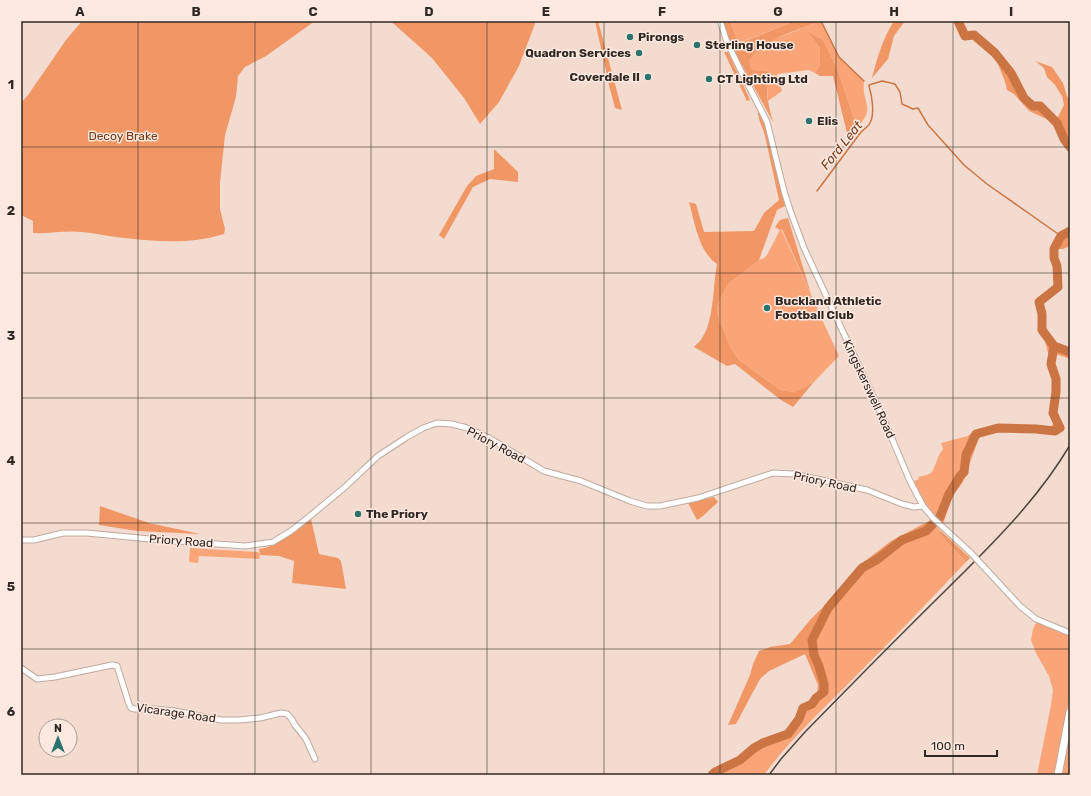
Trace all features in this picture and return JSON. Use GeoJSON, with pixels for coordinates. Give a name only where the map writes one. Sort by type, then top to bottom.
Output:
{"type":"FeatureCollection","features":[{"type":"Feature","properties":{"kind":"highway"},"geometry":{"type":"LineString","coordinates":[[1058,775],[1070,712]]}},
{"type":"Feature","properties":{"kind":"street","name":"Kingskerswell Road"},"geometry":{"type":"LineString","coordinates":[[720,21],[727,42],[767,122],[784,191],[804,248],[885,422],[909,479],[923,506],[933,518],[970,552],[1020,606],[1036,618],[1070,633]]}},
{"type":"Feature","properties":{"kind":"street","name":"Priory Road"},"geometry":{"type":"LineString","coordinates":[[21,540],[34,540],[63,533],[87,533],[245,546],[273,542],[291,532],[345,487],[382,453],[423,428],[437,423],[452,424],[467,428],[489,438],[544,471],[581,481],[630,501],[647,506],[660,506],[698,498],[773,474],[794,474],[867,490],[902,504],[914,507],[923,506]]}},
{"type":"Feature","properties":{"kind":"street","name":"Vicarage Road"},"geometry":{"type":"LineString","coordinates":[[21,668],[37,679],[55,677],[112,665],[117,666],[129,704],[134,709],[175,711],[221,720],[240,720],[287,714],[306,739],[315,759]]}},
{"type":"Feature","properties":{"kind":"shaded area"},"geometry":{"type":"Polygon","coordinates":[[[730,21],[795,21],[737,44],[730,21]]]}},
{"type":"Feature","properties":{"kind":"shaded area"},"geometry":{"type":"Polygon","coordinates":[[[816,21],[821,21],[839,57],[864,81],[864,94],[867,110],[866,115],[857,127],[836,66],[823,40],[809,33],[820,48],[820,65],[815,73],[809,70],[777,74],[782,91],[768,101],[766,71],[752,69],[749,61],[752,55],[770,41],[815,23],[816,21]]]}},
{"type":"Feature","properties":{"kind":"shaded area","name":"Buckland Athletic Football Club"},"geometry":{"type":"Polygon","coordinates":[[[781,229],[839,356],[814,382],[794,392],[780,390],[739,360],[730,347],[720,323],[717,311],[718,304],[728,284],[767,255],[781,229]]]}},
{"type":"Feature","properties":{"kind":"shaded area"},"geometry":{"type":"Polygon","coordinates":[[[968,436],[960,470],[935,515],[922,500],[914,481],[919,479],[918,477],[931,473],[943,449],[941,443],[968,436]]]}},
{"type":"Feature","properties":{"kind":"shaded area"},"geometry":{"type":"Polygon","coordinates":[[[936,526],[941,531],[939,533],[966,562],[878,654],[804,728],[764,775],[712,775],[715,772],[740,760],[754,748],[763,743],[788,734],[800,723],[825,691],[823,671],[817,650],[817,637],[820,628],[864,568],[901,547],[907,539],[929,531],[936,526]]]}},
{"type":"Feature","properties":{"kind":"shaded area"},"geometry":{"type":"Polygon","coordinates":[[[190,548],[258,552],[260,555],[259,559],[199,556],[198,563],[189,562],[190,548]]]}},
{"type":"Feature","properties":{"kind":"shaded area"},"geometry":{"type":"Polygon","coordinates":[[[1037,621],[1070,636],[1070,694],[1056,775],[1037,775],[1053,690],[1049,676],[1037,655],[1031,640],[1033,629],[1037,621]]]}},
{"type":"Feature","properties":{"kind":"shaded area"},"geometry":{"type":"Polygon","coordinates":[[[1070,724],[1070,775],[1061,775],[1070,724]]]}},
{"type":"Feature","properties":{"kind":"green space","name":"Decoy Brake"},"geometry":{"type":"Polygon","coordinates":[[[82,21],[315,21],[266,56],[245,67],[238,76],[236,97],[225,135],[220,183],[220,209],[225,229],[224,234],[187,241],[162,241],[76,232],[33,233],[33,221],[21,215],[21,103],[66,40],[82,21]]]}},
{"type":"Feature","properties":{"kind":"green space"},"geometry":{"type":"Polygon","coordinates":[[[389,21],[536,21],[519,66],[499,102],[480,124],[464,98],[432,58],[389,21]]]}},
{"type":"Feature","properties":{"kind":"green space"},"geometry":{"type":"Polygon","coordinates":[[[595,21],[598,21],[622,110],[615,108],[595,21]]]}},
{"type":"Feature","properties":{"kind":"green space"},"geometry":{"type":"Polygon","coordinates":[[[722,21],[730,21],[738,44],[795,21],[816,21],[815,23],[769,42],[754,54],[749,61],[752,69],[766,71],[769,75],[767,93],[773,122],[731,45],[722,21]]]}},
{"type":"Feature","properties":{"kind":"green space"},"geometry":{"type":"Polygon","coordinates":[[[894,21],[905,21],[894,36],[888,59],[872,78],[881,48],[894,21]]]}},
{"type":"Feature","properties":{"kind":"green space"},"geometry":{"type":"Polygon","coordinates":[[[808,32],[823,40],[836,66],[857,127],[848,137],[833,76],[820,76],[815,73],[820,65],[820,48],[808,32]]]}},
{"type":"Feature","properties":{"kind":"green space"},"geometry":{"type":"Polygon","coordinates":[[[724,52],[728,52],[750,100],[747,101],[724,52]]]}},
{"type":"Feature","properties":{"kind":"green space"},"geometry":{"type":"Polygon","coordinates":[[[995,53],[1011,73],[1024,98],[1033,106],[1040,107],[1051,116],[1058,117],[1064,105],[1062,96],[1055,85],[1047,77],[1044,68],[1035,61],[1052,67],[1063,83],[1067,96],[1070,100],[1070,158],[1066,144],[1053,122],[1029,111],[1014,94],[1007,90],[995,53]]]}},
{"type":"Feature","properties":{"kind":"green space"},"geometry":{"type":"Polygon","coordinates":[[[758,110],[771,145],[785,206],[777,210],[759,260],[728,284],[718,304],[717,311],[720,323],[730,347],[739,360],[780,390],[794,392],[814,382],[793,407],[781,400],[735,364],[727,366],[694,347],[706,331],[709,322],[717,264],[705,252],[701,244],[689,202],[696,204],[704,232],[754,231],[764,213],[779,200],[765,136],[758,116],[758,110]]]}},
{"type":"Feature","properties":{"kind":"green space"},"geometry":{"type":"Polygon","coordinates":[[[494,149],[518,172],[518,182],[490,179],[473,187],[444,239],[439,235],[467,186],[476,176],[494,169],[494,149]]]}},
{"type":"Feature","properties":{"kind":"green space"},"geometry":{"type":"Polygon","coordinates":[[[788,218],[811,294],[782,229],[780,230],[775,227],[780,220],[788,218]]]}},
{"type":"Feature","properties":{"kind":"green space"},"geometry":{"type":"Polygon","coordinates":[[[1067,231],[1070,231],[1070,246],[1063,249],[1054,249],[1057,237],[1067,231]]]}},
{"type":"Feature","properties":{"kind":"green space"},"geometry":{"type":"Polygon","coordinates":[[[1042,330],[1056,344],[1070,349],[1070,359],[1056,354],[1051,364],[1042,330]]]}},
{"type":"Feature","properties":{"kind":"green space"},"geometry":{"type":"Polygon","coordinates":[[[1053,413],[1063,429],[1057,433],[1037,431],[1002,431],[984,434],[979,438],[963,482],[954,494],[943,524],[937,520],[935,515],[960,470],[968,436],[975,430],[1000,425],[1051,427],[1054,422],[1053,413]]]}},
{"type":"Feature","properties":{"kind":"green space"},"geometry":{"type":"Polygon","coordinates":[[[714,497],[718,502],[697,520],[688,503],[714,497]]]}},
{"type":"Feature","properties":{"kind":"green space"},"geometry":{"type":"Polygon","coordinates":[[[100,506],[149,523],[200,534],[137,531],[99,525],[100,506]]]}},
{"type":"Feature","properties":{"kind":"green space"},"geometry":{"type":"Polygon","coordinates":[[[311,519],[319,554],[338,558],[341,561],[346,589],[292,583],[294,561],[279,556],[260,555],[259,549],[278,542],[311,519]]]}},
{"type":"Feature","properties":{"kind":"green space"},"geometry":{"type":"Polygon","coordinates":[[[931,520],[936,526],[929,531],[907,539],[901,547],[864,568],[820,627],[817,637],[817,650],[826,685],[825,691],[800,723],[792,730],[799,719],[803,708],[817,693],[818,685],[805,654],[769,671],[760,679],[736,724],[728,725],[759,651],[770,647],[790,644],[848,578],[865,561],[891,541],[931,520]]]}},
{"type":"Feature","properties":{"kind":"green space"},"geometry":{"type":"Polygon","coordinates":[[[941,531],[970,558],[966,562],[939,533],[941,531]]]}},
{"type":"Feature","properties":{"kind":"waterway","name":"Ford Leat"},"geometry":{"type":"LineString","coordinates":[[821,21],[839,57],[864,81]]}},
{"type":"Feature","properties":{"kind":"waterway"},"geometry":{"type":"LineString","coordinates":[[958,21],[965,36],[974,35],[995,53],[1011,73],[1024,98],[1033,106],[1040,106],[1057,123],[1064,139],[1070,147]]}},
{"type":"Feature","properties":{"kind":"waterway"},"geometry":{"type":"LineString","coordinates":[[869,85],[882,81],[895,84],[900,92],[902,104],[913,109],[918,108],[928,125],[964,165],[987,184],[1061,236]]}},
{"type":"Feature","properties":{"kind":"waterway","name":"Ford Leat"},"geometry":{"type":"LineString","coordinates":[[817,191],[872,119],[873,110],[869,86]]}},
{"type":"Feature","properties":{"kind":"waterway"},"geometry":{"type":"LineString","coordinates":[[1070,231],[1061,236],[1054,249],[1054,258],[1057,266],[1058,287],[1039,302],[1042,314],[1042,330],[1054,346],[1070,352]]}},
{"type":"Feature","properties":{"kind":"waterway"},"geometry":{"type":"LineString","coordinates":[[712,775],[715,772],[740,760],[754,748],[763,743],[788,734],[799,719],[803,708],[812,704],[816,698],[824,692],[824,684],[814,655],[812,640],[828,608],[862,568],[878,559],[902,540],[926,531],[940,517],[949,494],[964,472],[966,455],[976,434],[998,428],[1055,431],[1060,428],[1053,413],[1056,379],[1051,364],[1054,346]]}},
{"type":"Feature","properties":{"kind":"railway"},"geometry":{"type":"LineString","coordinates":[[769,775],[805,732],[1012,522],[1043,485],[1070,445]]}},
{"type":"Feature","properties":{"kind":"place","name":"Pirongs"},"geometry":{"type":"Point","coordinates":[630,37]}},
{"type":"Feature","properties":{"kind":"place","name":"Sterling House"},"geometry":{"type":"Point","coordinates":[697,45]}},
{"type":"Feature","properties":{"kind":"place","name":"Quadron Services"},"geometry":{"type":"Point","coordinates":[639,53]}},
{"type":"Feature","properties":{"kind":"place","name":"Coverdale II"},"geometry":{"type":"Point","coordinates":[648,77]}},
{"type":"Feature","properties":{"kind":"place","name":"CT Lighting Ltd"},"geometry":{"type":"Point","coordinates":[709,79]}},
{"type":"Feature","properties":{"kind":"place","name":"Elis"},"geometry":{"type":"Point","coordinates":[809,121]}},
{"type":"Feature","properties":{"kind":"place","name":"Buckland Athletic Football Club"},"geometry":{"type":"Point","coordinates":[767,308]}},
{"type":"Feature","properties":{"kind":"place","name":"The Priory"},"geometry":{"type":"Point","coordinates":[358,514]}}]}
